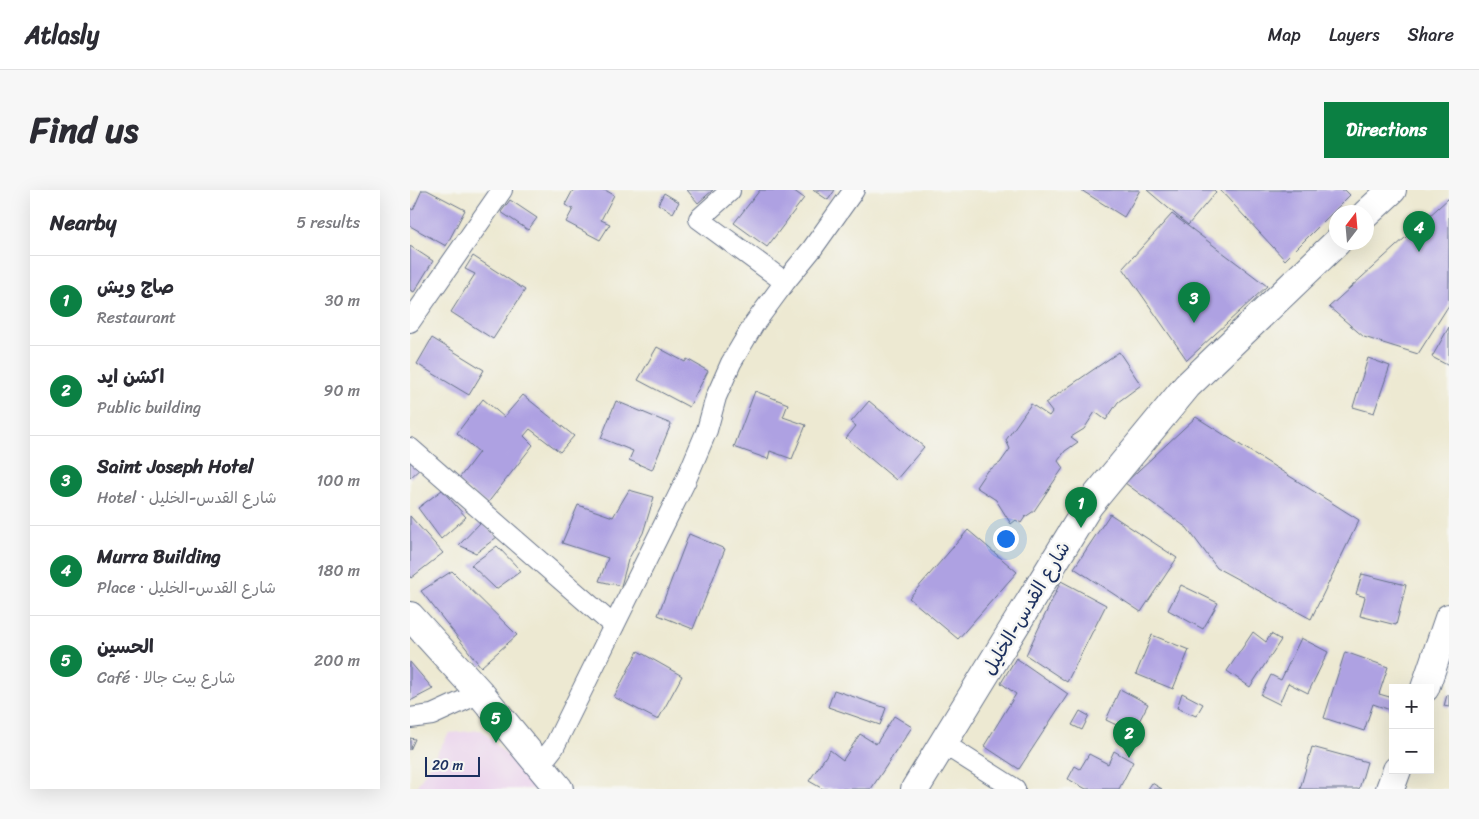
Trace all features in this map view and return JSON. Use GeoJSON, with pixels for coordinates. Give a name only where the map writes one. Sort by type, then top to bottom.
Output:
{"type":"FeatureCollection","features":[{"type":"Feature","properties":{"kind":"main road"},"geometry":{"type":"LineString","coordinates":[[1374,207],[1392,190]]}},
{"type":"Feature","properties":{"kind":"main road","name":"شارع القدس-الخليل"},"geometry":{"type":"LineString","coordinates":[[915,789],[1089,505],[1187,386],[1329,250]]}},
{"type":"Feature","properties":{"kind":"main road"},"geometry":{"type":"LineString","coordinates":[[410,616],[480,693],[559,789]]}},
{"type":"Feature","properties":{"kind":"main road"},"geometry":{"type":"LineString","coordinates":[[1426,684],[1449,618]]}},
{"type":"Feature","properties":{"kind":"main road"},"geometry":{"type":"LineString","coordinates":[[1390,789],[1395,774]]}},
{"type":"Feature","properties":{"kind":"street"},"geometry":{"type":"LineString","coordinates":[[410,322],[502,190]]}},
{"type":"Feature","properties":{"kind":"street"},"geometry":{"type":"LineString","coordinates":[[540,765],[554,747],[684,482],[707,430],[716,397],[731,363],[754,324],[812,249],[854,190]]}},
{"type":"Feature","properties":{"kind":"street"},"geometry":{"type":"LineString","coordinates":[[730,191],[699,219],[785,282]]}},
{"type":"Feature","properties":{"kind":"street"},"geometry":{"type":"LineString","coordinates":[[410,448],[614,626]]}},
{"type":"Feature","properties":{"kind":"street"},"geometry":{"type":"LineString","coordinates":[[410,718],[432,715],[480,693]]}},
{"type":"Feature","properties":{"kind":"street"},"geometry":{"type":"LineString","coordinates":[[944,744],[1015,789]]}},
{"type":"Feature","properties":{"kind":"shaded area"},"geometry":{"type":"Polygon","coordinates":[[[482,730],[540,789],[415,789],[449,733],[482,730]]]}},
{"type":"Feature","properties":{"kind":"building"},"geometry":{"type":"Polygon","coordinates":[[[422,190],[427,190],[465,210],[446,246],[410,226],[410,208],[413,210],[422,190]]]}},
{"type":"Feature","properties":{"kind":"building"},"geometry":{"type":"Polygon","coordinates":[[[573,190],[605,190],[614,195],[601,220],[610,224],[600,240],[566,222],[573,209],[565,205],[573,190]]]}},
{"type":"Feature","properties":{"kind":"building"},"geometry":{"type":"Polygon","coordinates":[[[687,190],[713,190],[698,203],[687,190]]]}},
{"type":"Feature","properties":{"kind":"building"},"geometry":{"type":"Polygon","coordinates":[[[760,190],[793,190],[804,198],[767,247],[734,223],[760,190]]]}},
{"type":"Feature","properties":{"kind":"building"},"geometry":{"type":"Polygon","coordinates":[[[813,190],[835,190],[828,200],[813,190]]]}},
{"type":"Feature","properties":{"kind":"building"},"geometry":{"type":"Polygon","coordinates":[[[1081,190],[1140,190],[1124,217],[1081,190]]]}},
{"type":"Feature","properties":{"kind":"building"},"geometry":{"type":"Polygon","coordinates":[[[1147,190],[1214,190],[1216,192],[1188,225],[1147,190]]]}},
{"type":"Feature","properties":{"kind":"building"},"geometry":{"type":"Polygon","coordinates":[[[1220,190],[1345,190],[1350,195],[1340,205],[1329,205],[1329,216],[1285,260],[1220,190]]]}},
{"type":"Feature","properties":{"kind":"building"},"geometry":{"type":"Polygon","coordinates":[[[664,193],[679,202],[673,213],[658,204],[664,193]]]}},
{"type":"Feature","properties":{"kind":"building"},"geometry":{"type":"Polygon","coordinates":[[[1449,198],[1449,305],[1418,354],[1364,337],[1329,307],[1449,198]]]}},
{"type":"Feature","properties":{"kind":"building"},"geometry":{"type":"Polygon","coordinates":[[[510,200],[537,218],[528,230],[501,212],[510,200]]]}},
{"type":"Feature","properties":{"kind":"building"},"geometry":{"type":"Polygon","coordinates":[[[1172,214],[1267,286],[1187,360],[1123,268],[1172,214]]]}},
{"type":"Feature","properties":{"kind":"building"},"geometry":{"type":"Polygon","coordinates":[[[410,246],[433,261],[414,292],[410,290],[410,246]]]}},
{"type":"Feature","properties":{"kind":"building"},"geometry":{"type":"Polygon","coordinates":[[[473,256],[525,290],[493,339],[451,312],[475,274],[465,269],[473,256]]]}},
{"type":"Feature","properties":{"kind":"building"},"geometry":{"type":"Polygon","coordinates":[[[1449,327],[1449,366],[1432,357],[1449,327]]]}},
{"type":"Feature","properties":{"kind":"building"},"geometry":{"type":"Polygon","coordinates":[[[432,338],[484,370],[469,395],[417,364],[432,338]]]}},
{"type":"Feature","properties":{"kind":"building"},"geometry":{"type":"Polygon","coordinates":[[[657,347],[685,362],[687,359],[708,371],[689,407],[638,380],[657,347]]]}},
{"type":"Feature","properties":{"kind":"building"},"geometry":{"type":"Polygon","coordinates":[[[1119,352],[1141,385],[1118,402],[1106,420],[1095,412],[1084,429],[1071,437],[1078,442],[1065,451],[1058,461],[1063,468],[1034,511],[1025,517],[1021,523],[1016,520],[1011,524],[996,500],[976,487],[986,472],[1000,463],[1010,449],[1006,440],[1031,404],[1049,416],[1052,412],[1045,403],[1119,352]]]}},
{"type":"Feature","properties":{"kind":"building"},"geometry":{"type":"Polygon","coordinates":[[[1368,358],[1390,366],[1374,413],[1353,407],[1368,358]]]}},
{"type":"Feature","properties":{"kind":"building"},"geometry":{"type":"Polygon","coordinates":[[[755,391],[788,404],[783,417],[806,425],[792,459],[770,451],[768,459],[734,447],[755,391]]]}},
{"type":"Feature","properties":{"kind":"building"},"geometry":{"type":"Polygon","coordinates":[[[523,395],[574,436],[560,452],[530,429],[524,436],[533,445],[487,504],[457,481],[479,452],[457,433],[483,399],[504,417],[523,395]]]}},
{"type":"Feature","properties":{"kind":"building"},"geometry":{"type":"Polygon","coordinates":[[[616,401],[671,424],[652,470],[629,460],[633,451],[601,438],[616,401]]]}},
{"type":"Feature","properties":{"kind":"building"},"geometry":{"type":"Polygon","coordinates":[[[869,401],[924,447],[896,480],[846,438],[856,426],[851,422],[869,401]]]}},
{"type":"Feature","properties":{"kind":"building"},"geometry":{"type":"Polygon","coordinates":[[[1196,417],[1359,520],[1311,619],[1217,568],[1187,528],[1125,483],[1196,417]]]}},
{"type":"Feature","properties":{"kind":"building"},"geometry":{"type":"Polygon","coordinates":[[[410,458],[421,468],[410,478],[410,458]]]}},
{"type":"Feature","properties":{"kind":"building"},"geometry":{"type":"Polygon","coordinates":[[[442,490],[466,517],[441,539],[418,508],[442,490]]]}},
{"type":"Feature","properties":{"kind":"building"},"geometry":{"type":"Polygon","coordinates":[[[629,490],[654,497],[643,533],[628,560],[621,586],[599,581],[608,558],[562,543],[578,505],[613,517],[629,490]]]}},
{"type":"Feature","properties":{"kind":"building"},"geometry":{"type":"Polygon","coordinates":[[[1110,514],[1177,558],[1141,612],[1074,568],[1110,514]]]}},
{"type":"Feature","properties":{"kind":"building"},"geometry":{"type":"Polygon","coordinates":[[[410,516],[443,553],[411,578],[410,577],[410,516]]]}},
{"type":"Feature","properties":{"kind":"building"},"geometry":{"type":"Polygon","coordinates":[[[481,522],[497,537],[476,553],[459,545],[481,522]]]}},
{"type":"Feature","properties":{"kind":"building"},"geometry":{"type":"Polygon","coordinates":[[[968,530],[1017,572],[958,639],[909,598],[968,530]]]}},
{"type":"Feature","properties":{"kind":"building"},"geometry":{"type":"Polygon","coordinates":[[[689,534],[725,549],[693,629],[658,615],[689,534]]]}},
{"type":"Feature","properties":{"kind":"building"},"geometry":{"type":"Polygon","coordinates":[[[497,546],[521,571],[496,589],[471,565],[497,546]]]}},
{"type":"Feature","properties":{"kind":"building"},"geometry":{"type":"Polygon","coordinates":[[[452,571],[517,635],[481,667],[421,591],[452,571]]]}},
{"type":"Feature","properties":{"kind":"building"},"geometry":{"type":"Polygon","coordinates":[[[1362,574],[1406,585],[1396,625],[1360,616],[1365,597],[1356,594],[1362,574]]]}},
{"type":"Feature","properties":{"kind":"building"},"geometry":{"type":"Polygon","coordinates":[[[1061,581],[1106,605],[1067,682],[1026,655],[1061,581]]]}},
{"type":"Feature","properties":{"kind":"building"},"geometry":{"type":"Polygon","coordinates":[[[1181,585],[1218,603],[1203,629],[1168,610],[1181,585]]]}},
{"type":"Feature","properties":{"kind":"building"},"geometry":{"type":"Polygon","coordinates":[[[1253,632],[1266,642],[1271,634],[1281,640],[1250,687],[1227,671],[1253,632]]]}},
{"type":"Feature","properties":{"kind":"building"},"geometry":{"type":"Polygon","coordinates":[[[1152,635],[1189,650],[1173,689],[1136,674],[1152,635]]]}},
{"type":"Feature","properties":{"kind":"building"},"geometry":{"type":"Polygon","coordinates":[[[1301,638],[1328,652],[1308,693],[1288,683],[1279,704],[1261,695],[1271,675],[1281,680],[1301,638]]]}},
{"type":"Feature","properties":{"kind":"building"},"geometry":{"type":"Polygon","coordinates":[[[638,651],[682,676],[658,720],[614,697],[638,651]]]}},
{"type":"Feature","properties":{"kind":"building"},"geometry":{"type":"Polygon","coordinates":[[[1345,652],[1388,667],[1379,694],[1389,697],[1389,710],[1373,704],[1364,731],[1324,718],[1345,652]]]}},
{"type":"Feature","properties":{"kind":"building"},"geometry":{"type":"Polygon","coordinates":[[[1016,658],[1068,694],[1019,769],[984,746],[1016,694],[1001,683],[1016,658]]]}},
{"type":"Feature","properties":{"kind":"building"},"geometry":{"type":"Polygon","coordinates":[[[410,662],[433,689],[410,701],[410,662]]]}},
{"type":"Feature","properties":{"kind":"building"},"geometry":{"type":"Polygon","coordinates":[[[1120,689],[1148,704],[1133,733],[1106,720],[1120,689]]]}},
{"type":"Feature","properties":{"kind":"building"},"geometry":{"type":"Polygon","coordinates":[[[834,690],[886,708],[880,725],[828,707],[834,690]]]}},
{"type":"Feature","properties":{"kind":"building"},"geometry":{"type":"Polygon","coordinates":[[[1182,693],[1203,704],[1196,716],[1177,708],[1182,693]]]}},
{"type":"Feature","properties":{"kind":"building"},"geometry":{"type":"Polygon","coordinates":[[[1447,695],[1449,695],[1449,707],[1444,706],[1447,695]]]}},
{"type":"Feature","properties":{"kind":"building"},"geometry":{"type":"Polygon","coordinates":[[[1080,711],[1089,716],[1082,730],[1072,725],[1080,711]]]}},
{"type":"Feature","properties":{"kind":"building"},"geometry":{"type":"Polygon","coordinates":[[[894,716],[912,727],[871,789],[823,789],[809,781],[830,750],[843,760],[860,734],[876,744],[894,716]]]}},
{"type":"Feature","properties":{"kind":"building"},"geometry":{"type":"Polygon","coordinates":[[[410,738],[415,739],[410,750],[410,738]]]}},
{"type":"Feature","properties":{"kind":"building"},"geometry":{"type":"Polygon","coordinates":[[[1312,747],[1367,762],[1359,789],[1300,789],[1312,747]]]}},
{"type":"Feature","properties":{"kind":"building"},"geometry":{"type":"Polygon","coordinates":[[[1114,751],[1133,762],[1119,789],[1086,789],[1068,779],[1075,766],[1080,769],[1089,754],[1108,764],[1114,751]]]}},
{"type":"Feature","properties":{"kind":"building"},"geometry":{"type":"Polygon","coordinates":[[[1152,783],[1162,789],[1148,789],[1152,783]]]}},
{"type":"Feature","properties":{"kind":"place","name":"Murra Building"},"geometry":{"type":"Point","coordinates":[1419,252]}},
{"type":"Feature","properties":{"kind":"place","name":"Saint Joseph Hotel"},"geometry":{"type":"Point","coordinates":[1194,323]}},
{"type":"Feature","properties":{"kind":"place","name":"صاج ويش"},"geometry":{"type":"Point","coordinates":[1081,528]}},
{"type":"Feature","properties":{"kind":"place","name":"الحسين"},"geometry":{"type":"Point","coordinates":[496,743]}},
{"type":"Feature","properties":{"kind":"place","name":"اكشن ايد"},"geometry":{"type":"Point","coordinates":[1129,758]}}]}
